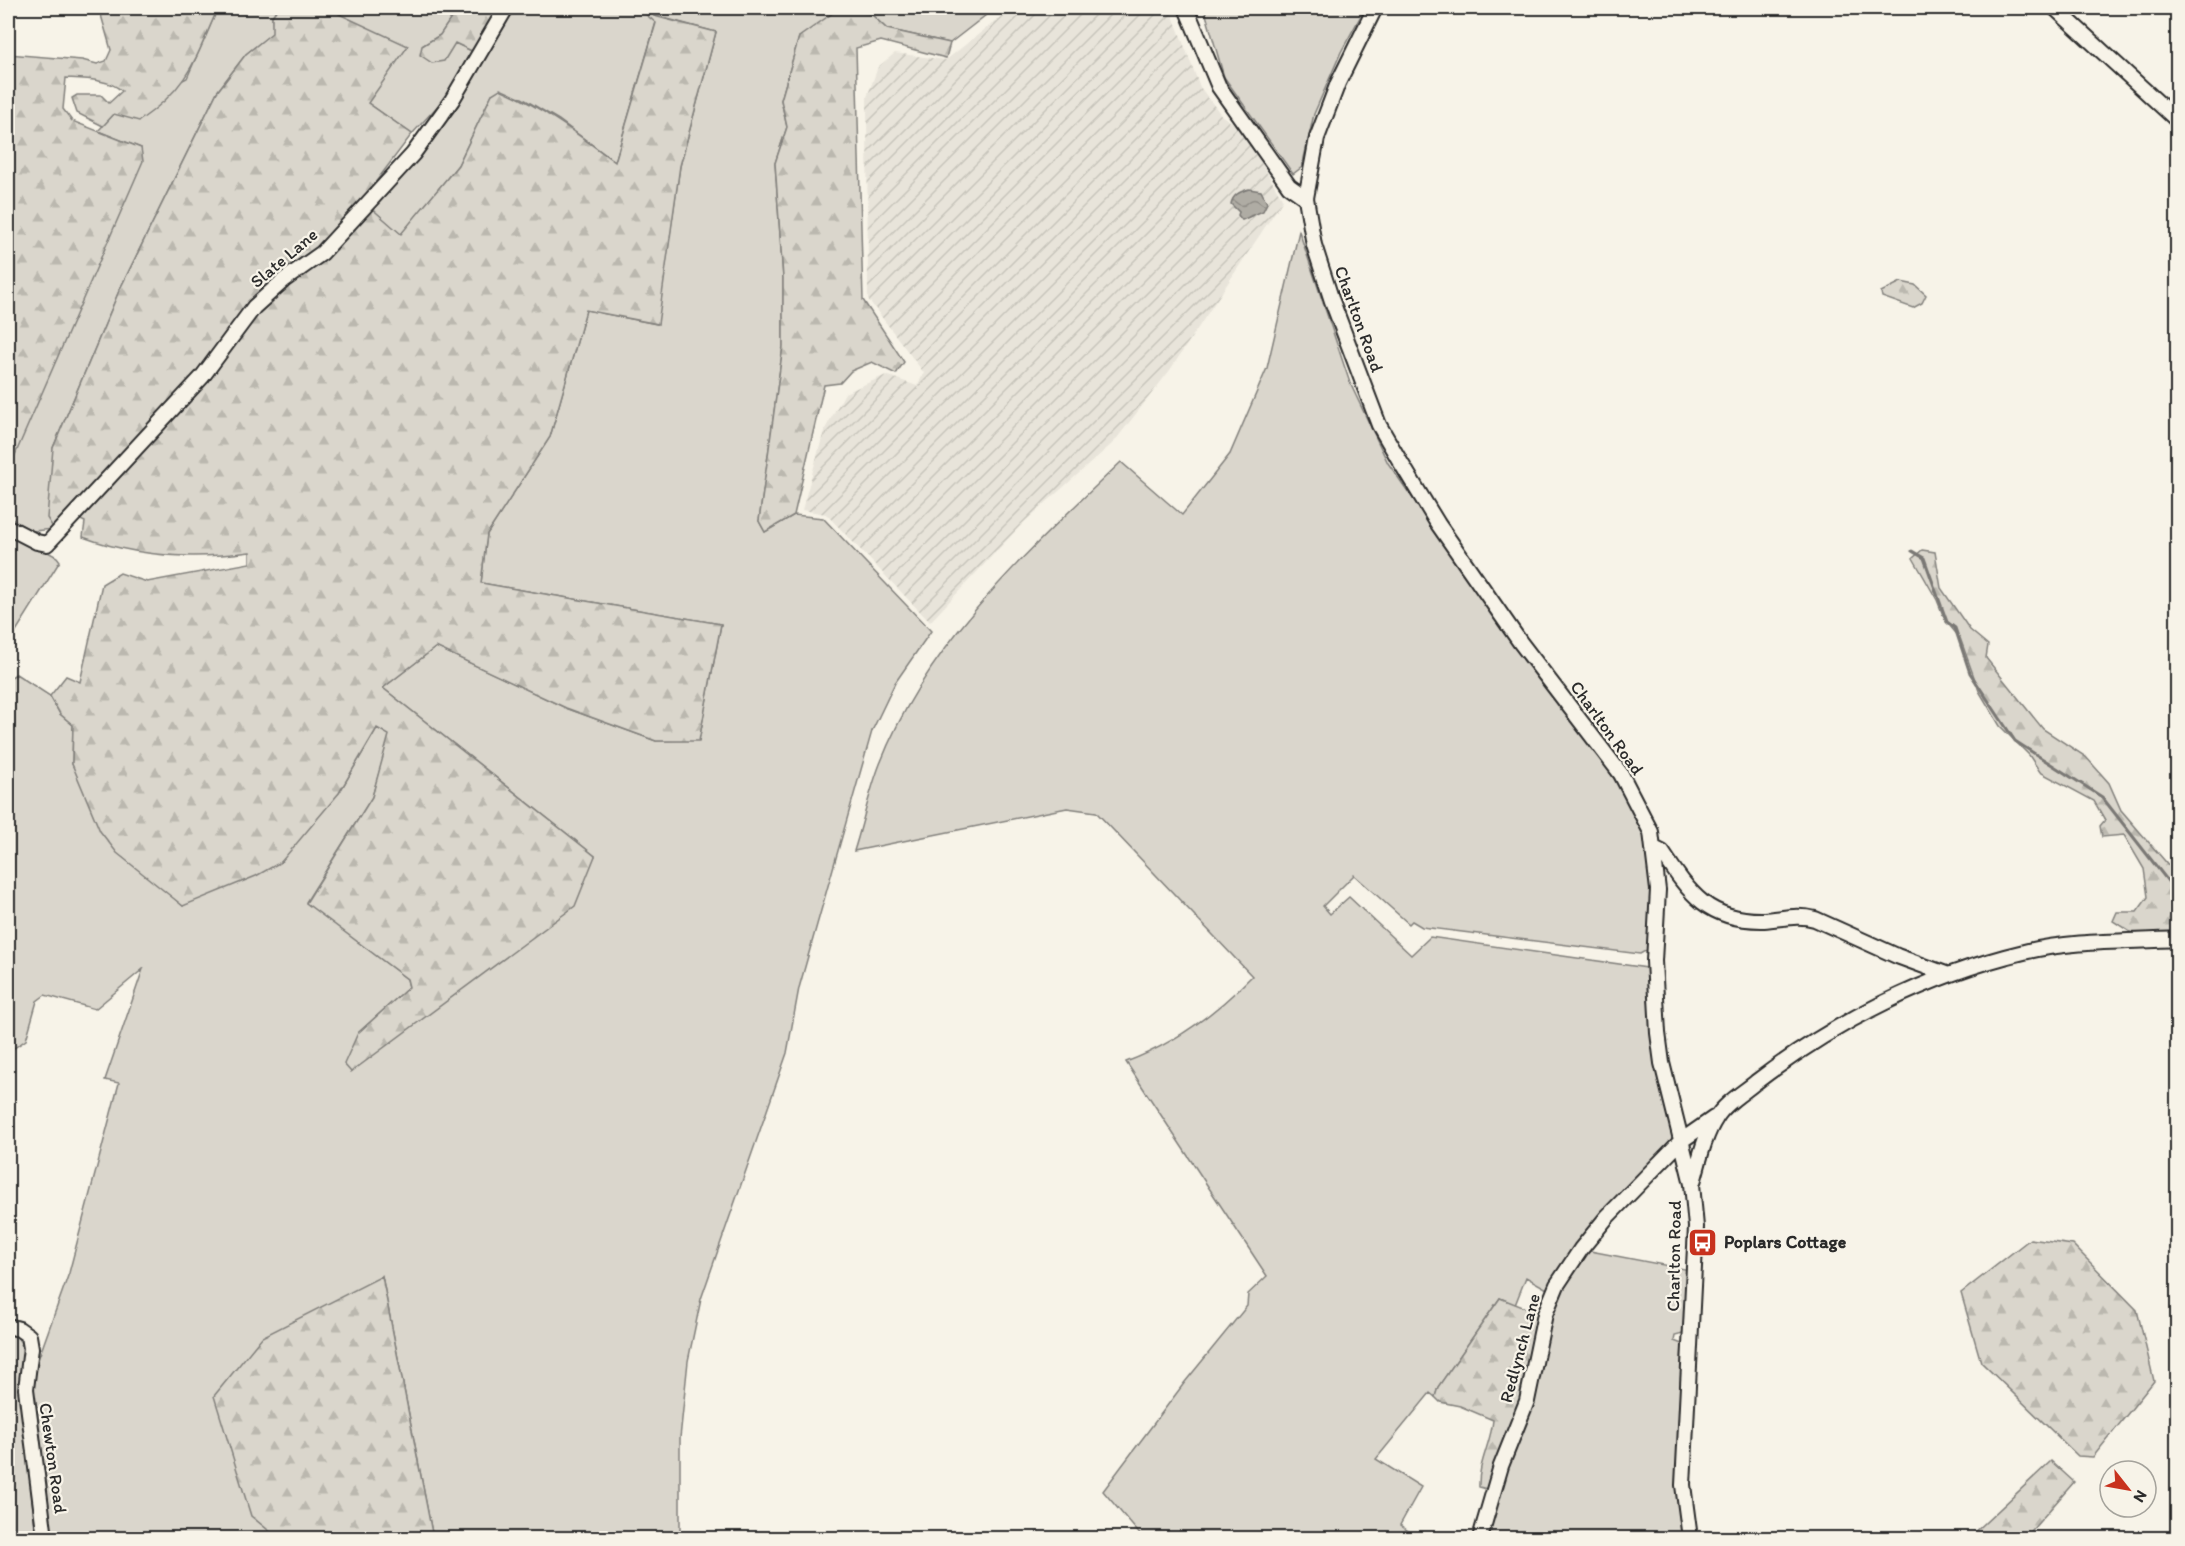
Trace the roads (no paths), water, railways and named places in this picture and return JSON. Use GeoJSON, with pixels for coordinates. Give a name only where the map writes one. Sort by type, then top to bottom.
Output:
{"type":"FeatureCollection","features":[{"type":"Feature","properties":{"kind":"street","name":"Slate Lane"},"geometry":{"type":"LineString","coordinates":[[8,527],[37,542],[47,544],[201,377],[254,307],[284,280],[322,253],[413,154],[452,100],[506,8]]}},
{"type":"Feature","properties":{"kind":"street"},"geometry":{"type":"LineString","coordinates":[[1186,8],[1219,87],[1289,186],[1306,198]]}},
{"type":"Feature","properties":{"kind":"street","name":"Charlton Road"},"geometry":{"type":"LineString","coordinates":[[1375,8],[1338,83],[1317,138],[1306,198],[1314,245],[1332,301],[1379,425],[1438,524],[1520,642],[1621,774],[1644,817],[1654,848],[1657,872],[1654,1001],[1662,1063],[1692,1185],[1696,1227],[1683,1485],[1690,1539]]}},
{"type":"Feature","properties":{"kind":"street"},"geometry":{"type":"LineString","coordinates":[[2055,8],[2178,121]]}},
{"type":"Feature","properties":{"kind":"street"},"geometry":{"type":"LineString","coordinates":[[1654,848],[1662,852],[1692,896],[1713,910],[1755,920],[1802,915],[1815,918],[1897,956],[1946,974]]}},
{"type":"Feature","properties":{"kind":"street"},"geometry":{"type":"LineString","coordinates":[[1657,872],[1668,871],[1677,874]]}},
{"type":"Feature","properties":{"kind":"street","name":"Redlynch Lane"},"geometry":{"type":"LineString","coordinates":[[1480,1539],[1500,1466],[1527,1401],[1551,1297],[1581,1249],[1607,1217],[1681,1141],[1716,1117],[1769,1072],[1815,1041],[1946,974],[2025,952],[2061,945],[2178,939]]}},
{"type":"Feature","properties":{"kind":"street"},"geometry":{"type":"LineString","coordinates":[[1692,1185],[1716,1117]]}},
{"type":"Feature","properties":{"kind":"street","name":"Chewton Road"},"geometry":{"type":"LineString","coordinates":[[8,1326],[20,1329],[29,1336],[32,1348],[26,1389],[45,1539]]}},
{"type":"Feature","properties":{"kind":"water"},"geometry":{"type":"Polygon","coordinates":[[[1249,189],[1261,191],[1267,203],[1263,211],[1242,220],[1238,215],[1239,212],[1231,204],[1235,196],[1249,189]]]}},
{"type":"Feature","properties":{"kind":"waterway"},"geometry":{"type":"LineString","coordinates":[[1912,551],[1924,558],[1947,622],[1955,628],[1970,673],[2015,741],[2102,797],[2178,894]]}},
{"type":"Feature","properties":{"kind":"place","name":"Poplars Cottage"},"geometry":{"type":"Point","coordinates":[1703,1242]}}]}
